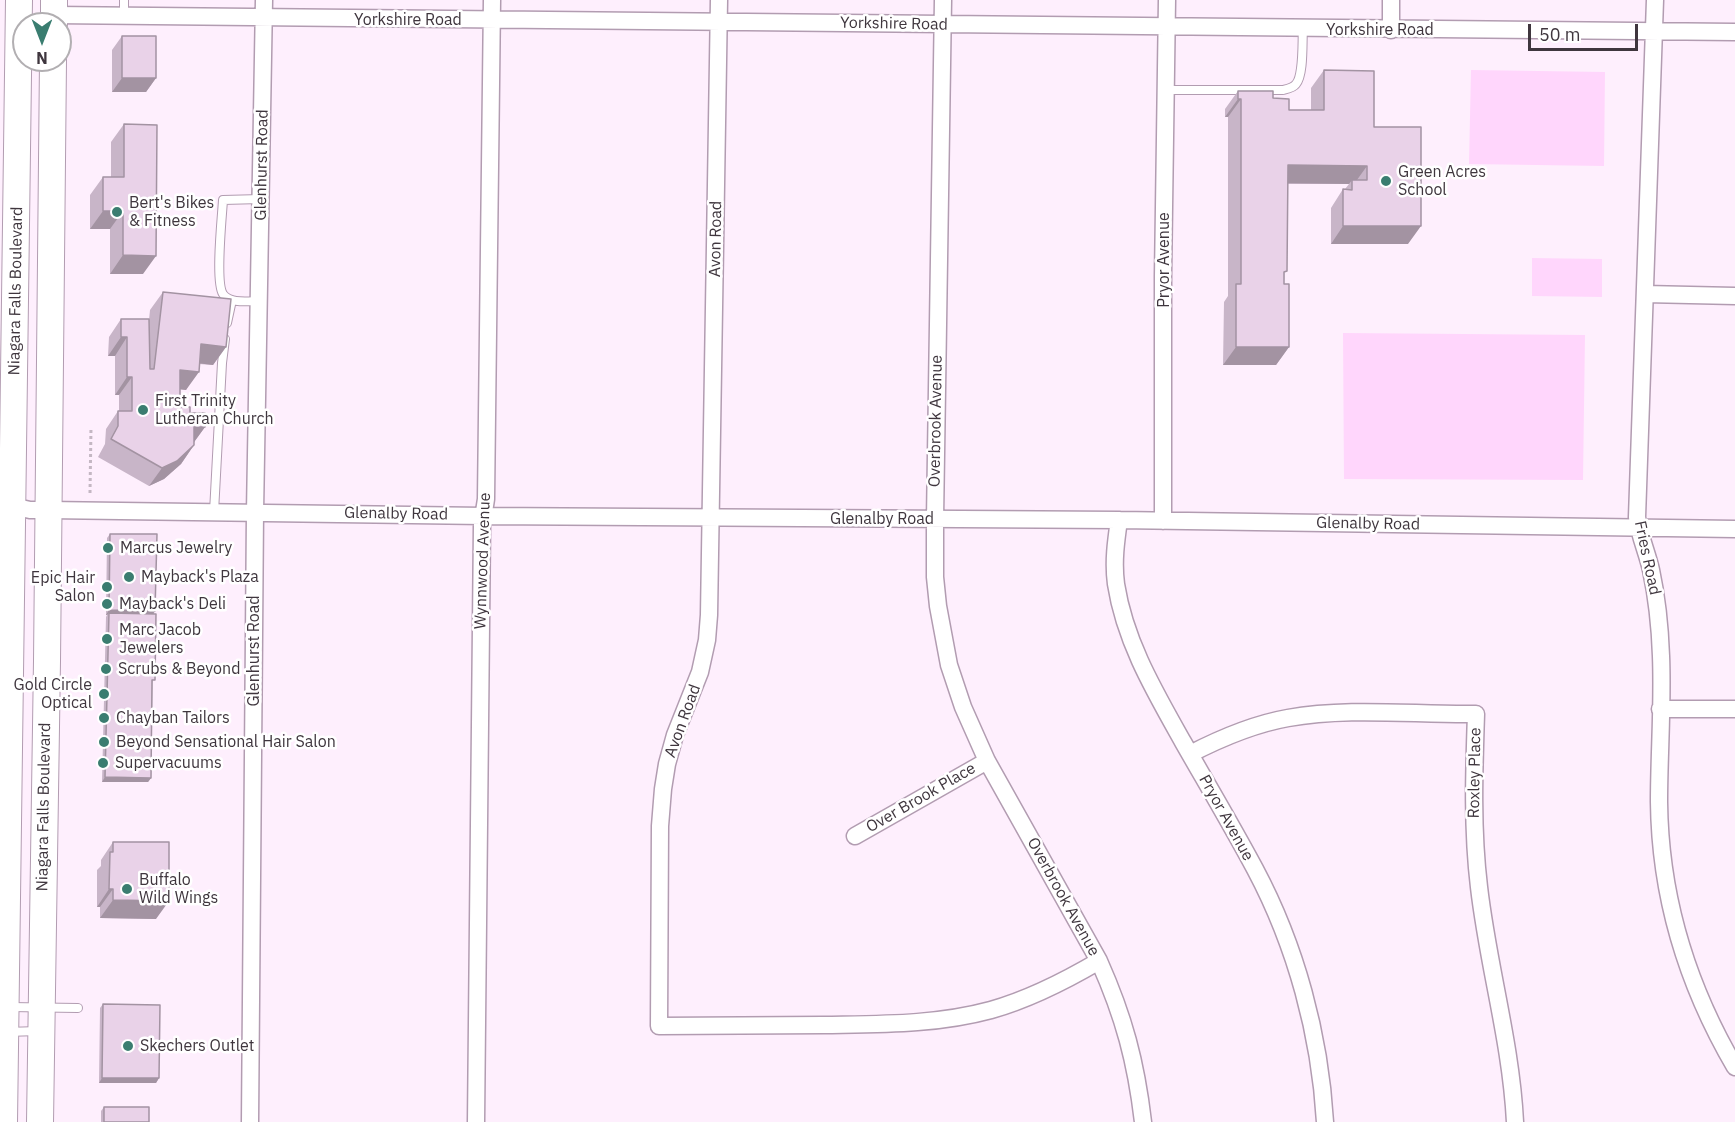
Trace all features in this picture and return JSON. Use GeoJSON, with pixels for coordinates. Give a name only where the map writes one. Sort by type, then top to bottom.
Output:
{"type":"FeatureCollection","features":[{"type":"Feature","properties":{"kind":"main road","name":"Niagara Falls Boulevard"},"geometry":{"type":"LineString","coordinates":[[19,0],[13,87],[23,508],[40,1019],[40,1122]]}},
{"type":"Feature","properties":{"kind":"main road","name":"Niagara Falls Boulevard"},"geometry":{"type":"LineString","coordinates":[[4,1122],[2,1020],[5,745],[52,72]]}},
{"type":"Feature","properties":{"kind":"street","name":"Glenhurst Road"},"geometry":{"type":"LineString","coordinates":[[250,1122],[255,512],[264,0]]}},
{"type":"Feature","properties":{"kind":"street","name":"Wynnwood Avenue"},"geometry":{"type":"LineString","coordinates":[[476,1122],[492,0]]}},
{"type":"Feature","properties":{"kind":"street","name":"Avon Road"},"geometry":{"type":"LineString","coordinates":[[719,0],[707,640],[700,672],[672,745],[663,789],[660,826],[659,1026],[887,1024],[953,1018],[991,1010],[1029,997],[1065,981],[1099,961]]}},
{"type":"Feature","properties":{"kind":"street","name":"Overbrook Avenue"},"geometry":{"type":"LineString","coordinates":[[943,0],[935,519],[935,577],[942,636],[963,707],[987,761],[1099,961],[1116,1000],[1129,1040],[1138,1081],[1143,1122]]}},
{"type":"Feature","properties":{"kind":"street","name":"Pryor Avenue"},"geometry":{"type":"LineString","coordinates":[[1163,521],[1167,0]]}},
{"type":"Feature","properties":{"kind":"street"},"geometry":{"type":"LineString","coordinates":[[1391,0],[1391,30]]}},
{"type":"Feature","properties":{"kind":"street","name":"Fries Road"},"geometry":{"type":"LineString","coordinates":[[1655,0],[1638,527],[1643,537],[1651,570],[1658,614],[1661,659],[1661,840],[1672,912],[1692,980],[1705,1011],[1735,1067]]}},
{"type":"Feature","properties":{"kind":"street","name":"Yorkshire Road"},"geometry":{"type":"LineString","coordinates":[[68,12],[124,8],[264,18],[1735,32]]}},
{"type":"Feature","properties":{"kind":"street"},"geometry":{"type":"LineString","coordinates":[[1645,294],[1735,296]]}},
{"type":"Feature","properties":{"kind":"street","name":"Glenalby Road"},"geometry":{"type":"LineString","coordinates":[[23,508],[484,516],[1119,520],[1735,529]]}},
{"type":"Feature","properties":{"kind":"street","name":"Pryor Avenue"},"geometry":{"type":"LineString","coordinates":[[1119,520],[1115,549],[1115,573],[1125,620],[1152,688],[1255,870],[1289,946],[1312,1026],[1320,1066],[1325,1122]]}},
{"type":"Feature","properties":{"kind":"street"},"geometry":{"type":"LineString","coordinates":[[1660,709],[1735,709]]}},
{"type":"Feature","properties":{"kind":"street","name":"Roxley Place"},"geometry":{"type":"LineString","coordinates":[[1190,754],[1246,729],[1307,715],[1338,712],[1476,714],[1473,789],[1479,888],[1511,1073],[1515,1122]]}},
{"type":"Feature","properties":{"kind":"street","name":"Over Brook Place"},"geometry":{"type":"LineString","coordinates":[[855,836],[987,761]]}},
{"type":"Feature","properties":{"kind":"lane"},"geometry":{"type":"LineString","coordinates":[[1166,90],[1283,90],[1291,88],[1297,84],[1300,75],[1303,29]]}},
{"type":"Feature","properties":{"kind":"lane"},"geometry":{"type":"LineString","coordinates":[[260,301],[232,300],[223,294],[219,281],[223,200],[261,199]]}},
{"type":"Feature","properties":{"kind":"lane"},"geometry":{"type":"LineString","coordinates":[[214,512],[222,363],[232,300]]}},
{"type":"Feature","properties":{"kind":"lane"},"geometry":{"type":"LineString","coordinates":[[2,1020],[40,1019],[78,1008]]}},
{"type":"Feature","properties":{"kind":"lane"},"geometry":{"type":"LineString","coordinates":[[2,1020],[40,1019]]}},
{"type":"Feature","properties":{"kind":"path"},"geometry":{"type":"LineString","coordinates":[[90,493],[91,428]]}},
{"type":"Feature","properties":{"kind":"shaded area"},"geometry":{"type":"Polygon","coordinates":[[[1471,70],[1605,72],[1604,166],[1469,164],[1471,70]]]}},
{"type":"Feature","properties":{"kind":"shaded area"},"geometry":{"type":"Polygon","coordinates":[[[1532,258],[1602,259],[1602,297],[1532,296],[1532,258]]]}},
{"type":"Feature","properties":{"kind":"shaded area"},"geometry":{"type":"Polygon","coordinates":[[[1343,333],[1585,335],[1583,480],[1344,479],[1343,333]]]}},
{"type":"Feature","properties":{"kind":"building"},"geometry":{"type":"Polygon","coordinates":[[[122,36],[156,36],[156,78],[122,78],[122,36]]]}},
{"type":"Feature","properties":{"kind":"building"},"geometry":{"type":"Polygon","coordinates":[[[1324,70],[1374,71],[1374,127],[1421,127],[1421,226],[1343,226],[1343,189],[1352,190],[1352,180],[1367,180],[1367,166],[1288,165],[1287,271],[1284,272],[1284,284],[1289,284],[1289,347],[1236,347],[1236,284],[1241,284],[1241,99],[1238,99],[1238,91],[1273,91],[1273,98],[1289,99],[1289,110],[1324,110],[1324,70]]]}},
{"type":"Feature","properties":{"kind":"building"},"geometry":{"type":"Polygon","coordinates":[[[124,124],[157,125],[156,256],[123,255],[123,211],[103,211],[103,177],[124,177],[124,124]]]}},
{"type":"Feature","properties":{"kind":"building"},"geometry":{"type":"Polygon","coordinates":[[[163,292],[231,299],[226,347],[201,344],[199,372],[180,370],[180,407],[190,407],[190,413],[205,413],[205,427],[194,427],[194,445],[177,461],[162,468],[111,439],[118,426],[118,411],[132,411],[132,377],[127,377],[127,337],[121,337],[121,319],[149,319],[150,369],[154,369],[163,292]]]}},
{"type":"Feature","properties":{"kind":"building","name":"Mayback's Plaza"},"geometry":{"type":"Polygon","coordinates":[[[110,534],[157,534],[155,611],[109,610],[110,534]]]}},
{"type":"Feature","properties":{"kind":"building"},"geometry":{"type":"Polygon","coordinates":[[[109,613],[156,614],[155,680],[152,680],[151,778],[105,777],[109,613]]]}},
{"type":"Feature","properties":{"kind":"building"},"geometry":{"type":"Polygon","coordinates":[[[113,842],[169,842],[169,901],[113,900],[113,889],[109,889],[110,852],[113,852],[113,842]]]}},
{"type":"Feature","properties":{"kind":"building","name":"Skechers Outlet"},"geometry":{"type":"Polygon","coordinates":[[[103,1004],[160,1005],[159,1078],[102,1078],[103,1004]]]}},
{"type":"Feature","properties":{"kind":"building"},"geometry":{"type":"Polygon","coordinates":[[[104,1107],[149,1107],[149,1122],[104,1122],[104,1107]]]}},
{"type":"Feature","properties":{"kind":"place","name":"Green Acres School"},"geometry":{"type":"Point","coordinates":[1386,181]}},
{"type":"Feature","properties":{"kind":"place","name":"Bert's Bikes & Fitness"},"geometry":{"type":"Point","coordinates":[117,212]}},
{"type":"Feature","properties":{"kind":"place","name":"First Trinity Lutheran Church"},"geometry":{"type":"Point","coordinates":[143,410]}},
{"type":"Feature","properties":{"kind":"place","name":"Marcus Jewelry"},"geometry":{"type":"Point","coordinates":[108,548]}},
{"type":"Feature","properties":{"kind":"place","name":"Mayback's Plaza"},"geometry":{"type":"Point","coordinates":[129,577]}},
{"type":"Feature","properties":{"kind":"place","name":"Epic Hair Salon"},"geometry":{"type":"Point","coordinates":[107,587]}},
{"type":"Feature","properties":{"kind":"place","name":"Mayback's Deli"},"geometry":{"type":"Point","coordinates":[107,604]}},
{"type":"Feature","properties":{"kind":"place","name":"Marc Jacob Jewelers"},"geometry":{"type":"Point","coordinates":[107,639]}},
{"type":"Feature","properties":{"kind":"place","name":"Scrubs & Beyond"},"geometry":{"type":"Point","coordinates":[106,669]}},
{"type":"Feature","properties":{"kind":"place","name":"Gold Circle Optical"},"geometry":{"type":"Point","coordinates":[104,694]}},
{"type":"Feature","properties":{"kind":"place","name":"Chayban Tailors"},"geometry":{"type":"Point","coordinates":[104,718]}},
{"type":"Feature","properties":{"kind":"place","name":"Beyond Sensational Hair Salon"},"geometry":{"type":"Point","coordinates":[104,742]}},
{"type":"Feature","properties":{"kind":"place","name":"Supervacuums"},"geometry":{"type":"Point","coordinates":[103,763]}},
{"type":"Feature","properties":{"kind":"place","name":"Buffalo Wild Wings"},"geometry":{"type":"Point","coordinates":[127,889]}},
{"type":"Feature","properties":{"kind":"place","name":"Skechers Outlet"},"geometry":{"type":"Point","coordinates":[128,1046]}}]}
